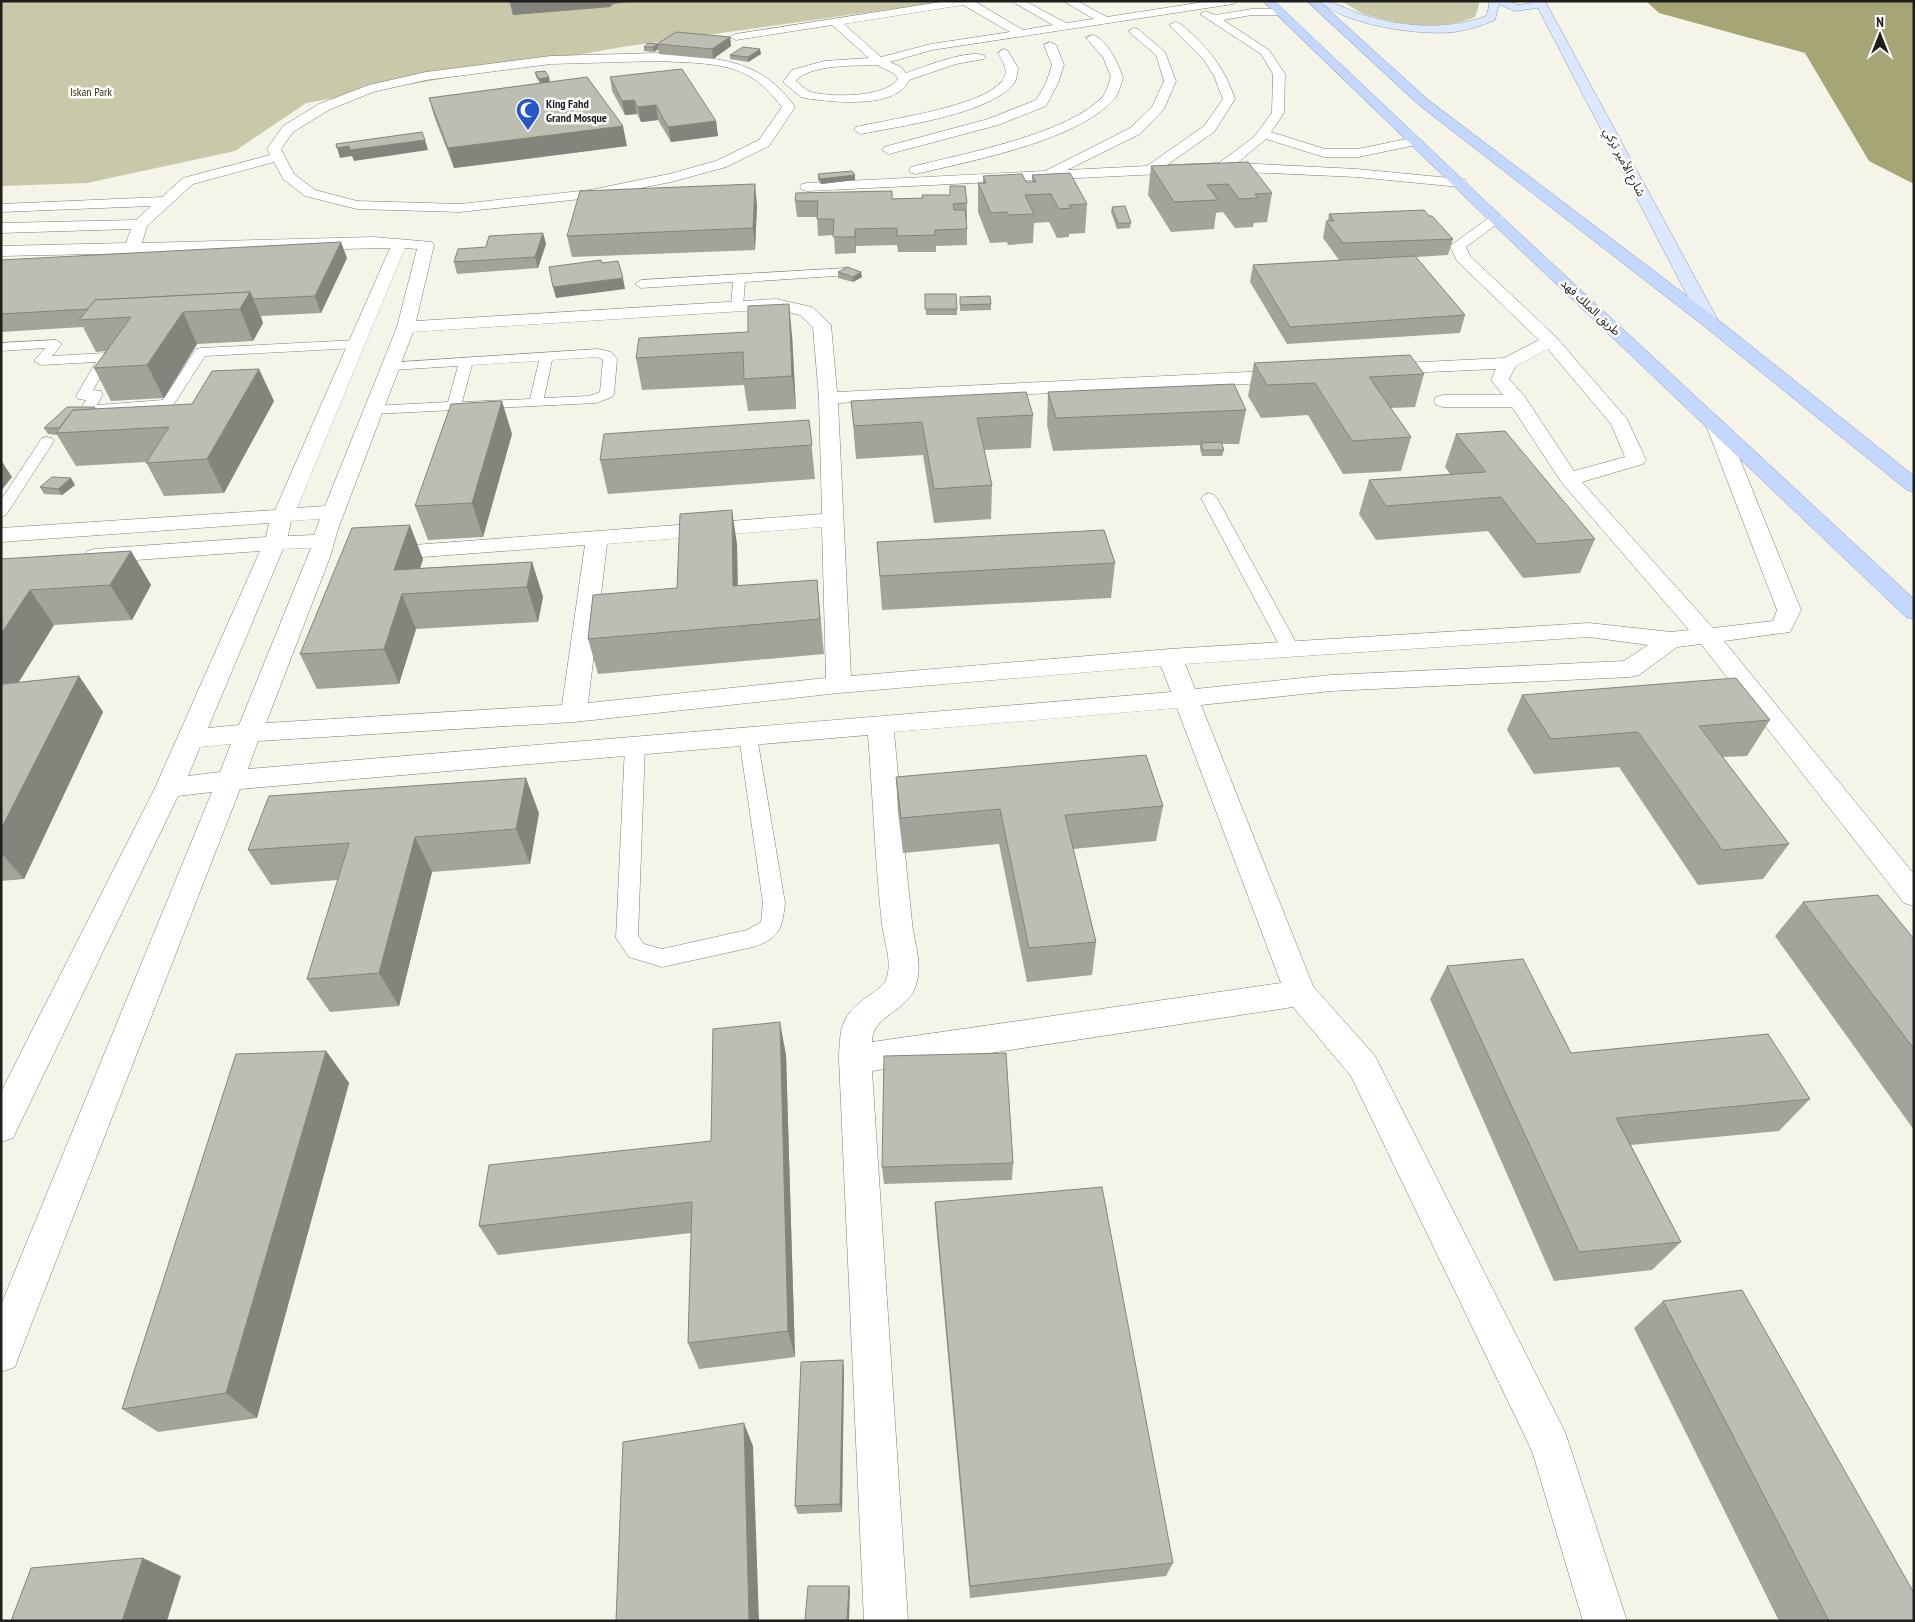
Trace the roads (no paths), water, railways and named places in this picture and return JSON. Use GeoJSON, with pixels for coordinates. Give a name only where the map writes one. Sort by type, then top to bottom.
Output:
{"type":"FeatureCollection","features":[{"type":"Feature","properties":{"kind":"highway","name":"طريق الملك فهد"},"geometry":{"type":"LineString","coordinates":[[1312,1],[1388,90],[1416,141],[1496,219],[1914,612]]}},
{"type":"Feature","properties":{"kind":"highway","name":"طريق الملك فهد"},"geometry":{"type":"LineString","coordinates":[[1274,7],[1348,77],[1422,102],[1710,322],[1914,486]]}},
{"type":"Feature","properties":{"kind":"highway"},"geometry":{"type":"LineString","coordinates":[[1348,77],[1364,85],[1372,86]]}},
{"type":"Feature","properties":{"kind":"highway"},"geometry":{"type":"LineString","coordinates":[[1388,90],[1422,102]]}},
{"type":"Feature","properties":{"kind":"main road"},"geometry":{"type":"LineString","coordinates":[[1325,1],[1357,18],[1382,24],[1436,28],[1467,26],[1491,18],[1494,7],[1493,1]]}},
{"type":"Feature","properties":{"kind":"main road"},"geometry":{"type":"LineString","coordinates":[[1502,1],[1506,6],[1517,8],[1537,5],[1539,1]]}},
{"type":"Feature","properties":{"kind":"main road","name":"شارع الأمير تركي"},"geometry":{"type":"LineString","coordinates":[[1539,1],[1710,322]]}},
{"type":"Feature","properties":{"kind":"street"},"geometry":{"type":"LineString","coordinates":[[736,37],[969,1]]}},
{"type":"Feature","properties":{"kind":"street"},"geometry":{"type":"LineString","coordinates":[[1016,1],[1065,27]]}},
{"type":"Feature","properties":{"kind":"street"},"geometry":{"type":"LineString","coordinates":[[1068,1],[1107,21]]}},
{"type":"Feature","properties":{"kind":"street"},"geometry":{"type":"LineString","coordinates":[[1176,1],[1214,18],[1265,52],[1279,74],[1278,113],[1258,140],[1223,167]]}},
{"type":"Feature","properties":{"kind":"street"},"geometry":{"type":"LineString","coordinates":[[732,66],[763,73],[828,64],[879,62],[931,47],[1233,1]]}},
{"type":"Feature","properties":{"kind":"street"},"geometry":{"type":"LineString","coordinates":[[965,2],[1022,34]]}},
{"type":"Feature","properties":{"kind":"street"},"geometry":{"type":"LineString","coordinates":[[1132,4],[1153,14]]}},
{"type":"Feature","properties":{"kind":"street"},"geometry":{"type":"LineString","coordinates":[[1150,171],[1209,129],[1229,99],[1222,78],[1204,49],[1171,25],[1274,7]]}},
{"type":"Feature","properties":{"kind":"street"},"geometry":{"type":"LineString","coordinates":[[926,8],[942,17]]}},
{"type":"Feature","properties":{"kind":"street"},"geometry":{"type":"LineString","coordinates":[[877,15],[892,24]]}},
{"type":"Feature","properties":{"kind":"street"},"geometry":{"type":"LineString","coordinates":[[835,22],[879,62],[897,70],[904,78]]}},
{"type":"Feature","properties":{"kind":"street"},"geometry":{"type":"LineString","coordinates":[[788,29],[801,40]]}},
{"type":"Feature","properties":{"kind":"street"},"geometry":{"type":"LineString","coordinates":[[1042,177],[1135,131],[1158,109],[1170,81],[1161,54],[1130,32],[1150,29]]}},
{"type":"Feature","properties":{"kind":"street"},"geometry":{"type":"LineString","coordinates":[[966,30],[982,40]]}},
{"type":"Feature","properties":{"kind":"street"},"geometry":{"type":"LineString","coordinates":[[916,170],[1031,140],[1079,121],[1110,96],[1117,77],[1108,56],[1088,39],[1109,36]]}},
{"type":"Feature","properties":{"kind":"street"},"geometry":{"type":"LineString","coordinates":[[916,38],[931,47]]}},
{"type":"Feature","properties":{"kind":"street"},"geometry":{"type":"LineString","coordinates":[[888,150],[993,122],[1040,103],[1052,83],[1058,65],[1049,45]]}},
{"type":"Feature","properties":{"kind":"street"},"geometry":{"type":"LineString","coordinates":[[814,52],[828,64]]}},
{"type":"Feature","properties":{"kind":"street"},"geometry":{"type":"LineString","coordinates":[[904,78],[954,61],[1008,52],[1012,68],[1009,82],[991,97],[940,112],[857,128],[934,182]]}},
{"type":"Feature","properties":{"kind":"street"},"geometry":{"type":"LineString","coordinates":[[789,107],[774,90],[753,73],[724,63],[658,57],[551,60],[369,89],[324,108],[288,129],[274,149],[288,176],[310,193],[357,205],[469,207],[590,194],[670,178],[721,164],[764,143],[789,107],[816,98],[864,98],[882,94],[902,86],[904,78]]}},
{"type":"Feature","properties":{"kind":"street"},"geometry":{"type":"LineString","coordinates":[[954,61],[961,70],[956,76]]}},
{"type":"Feature","properties":{"kind":"street"},"geometry":{"type":"LineString","coordinates":[[828,64],[796,73],[789,82],[805,94],[838,99]]}},
{"type":"Feature","properties":{"kind":"street"},"geometry":{"type":"LineString","coordinates":[[816,98],[842,113],[908,96]]}},
{"type":"Feature","properties":{"kind":"street"},"geometry":{"type":"LineString","coordinates":[[1263,134],[1324,153],[1358,153],[1416,141]]}},
{"type":"Feature","properties":{"kind":"street"},"geometry":{"type":"LineString","coordinates":[[1335,172],[1340,153]]}},
{"type":"Feature","properties":{"kind":"street"},"geometry":{"type":"LineString","coordinates":[[132,249],[140,224],[188,182],[278,157]]}},
{"type":"Feature","properties":{"kind":"street"},"geometry":{"type":"LineString","coordinates":[[807,187],[1223,167],[1335,172],[1460,182]]}},
{"type":"Feature","properties":{"kind":"street"},"geometry":{"type":"LineString","coordinates":[[1,208],[165,201]]}},
{"type":"Feature","properties":{"kind":"street"},"geometry":{"type":"LineString","coordinates":[[1496,219],[1458,246],[1463,258],[1550,342],[1620,423],[1636,460],[1569,479]]}},
{"type":"Feature","properties":{"kind":"street"},"geometry":{"type":"LineString","coordinates":[[1,228],[140,224]]}},
{"type":"Feature","properties":{"kind":"street"},"geometry":{"type":"LineString","coordinates":[[1,251],[374,242],[426,245],[406,327],[334,512],[335,552],[248,733],[1,1353]]}},
{"type":"Feature","properties":{"kind":"street"},"geometry":{"type":"LineString","coordinates":[[1,1127],[169,788],[279,532],[281,517],[291,500],[399,244]]}},
{"type":"Feature","properties":{"kind":"street"},"geometry":{"type":"LineString","coordinates":[[406,327],[776,304],[806,311],[822,325],[828,398],[839,685]]}},
{"type":"Feature","properties":{"kind":"street"},"geometry":{"type":"LineString","coordinates":[[1369,370],[1508,363],[1550,342]]}},
{"type":"Feature","properties":{"kind":"street"},"geometry":{"type":"LineString","coordinates":[[1508,363],[1500,380],[1518,401],[1569,479],[1708,637],[1914,895]]}},
{"type":"Feature","properties":{"kind":"street"},"geometry":{"type":"LineString","coordinates":[[828,398],[1310,374]]}},
{"type":"Feature","properties":{"kind":"street"},"geometry":{"type":"LineString","coordinates":[[1443,401],[1518,401]]}},
{"type":"Feature","properties":{"kind":"street"},"geometry":{"type":"LineString","coordinates":[[190,739],[248,733],[574,713],[839,685],[1170,657],[1589,630],[1671,640],[1782,627],[1789,610],[1716,425]]}},
{"type":"Feature","properties":{"kind":"street"},"geometry":{"type":"LineString","coordinates":[[1,535],[334,512]]}},
{"type":"Feature","properties":{"kind":"street"},"geometry":{"type":"LineString","coordinates":[[79,558],[274,543],[335,552],[597,538],[832,520]]}},
{"type":"Feature","properties":{"kind":"street"},"geometry":{"type":"LineString","coordinates":[[574,713],[597,538]]}},
{"type":"Feature","properties":{"kind":"street"},"geometry":{"type":"LineString","coordinates":[[169,788],[230,780],[1184,699],[1331,684],[1630,669],[1671,640]]}},
{"type":"Feature","properties":{"kind":"street"},"geometry":{"type":"LineString","coordinates":[[1170,657],[1184,699],[1300,993],[1363,1066],[1551,1446],[1605,1621]]}},
{"type":"Feature","properties":{"kind":"street"},"geometry":{"type":"LineString","coordinates":[[880,725],[897,925],[904,958],[901,985],[889,999],[866,1015],[856,1030],[855,1059],[886,1621]]}},
{"type":"Feature","properties":{"kind":"street"},"geometry":{"type":"LineString","coordinates":[[855,1059],[1300,993]]}},
{"type":"Feature","properties":{"kind":"lane"},"geometry":{"type":"LineString","coordinates":[[641,284],[846,272]]}},
{"type":"Feature","properties":{"kind":"lane"},"geometry":{"type":"LineString","coordinates":[[737,306],[739,278]]}},
{"type":"Feature","properties":{"kind":"lane"},"geometry":{"type":"LineString","coordinates":[[1,346],[56,344],[41,361],[105,357],[83,396],[96,394],[87,410],[167,404],[201,352],[357,344]]}},
{"type":"Feature","properties":{"kind":"lane"},"geometry":{"type":"LineString","coordinates":[[373,410],[591,400],[607,394],[610,359],[606,355],[598,353],[390,366]]}},
{"type":"Feature","properties":{"kind":"lane"},"geometry":{"type":"LineString","coordinates":[[536,402],[546,357]]}},
{"type":"Feature","properties":{"kind":"lane"},"geometry":{"type":"LineString","coordinates":[[454,406],[466,362]]}},
{"type":"Feature","properties":{"kind":"lane"},"geometry":{"type":"LineString","coordinates":[[1,512],[47,441]]}},
{"type":"Feature","properties":{"kind":"lane"},"geometry":{"type":"LineString","coordinates":[[1209,498],[1291,650]]}},
{"type":"Feature","properties":{"kind":"lane"},"geometry":{"type":"LineString","coordinates":[[635,746],[627,938],[637,951],[662,958],[752,938],[771,926],[774,903],[748,737]]}},
{"type":"Feature","properties":{"kind":"place","name":"King Fahd Grand Mosque"},"geometry":{"type":"Point","coordinates":[528,131]}},
{"type":"Feature","properties":{"kind":"park label","name":"Iskan Park"},"geometry":{"type":"Point","coordinates":[91,91]}}]}
